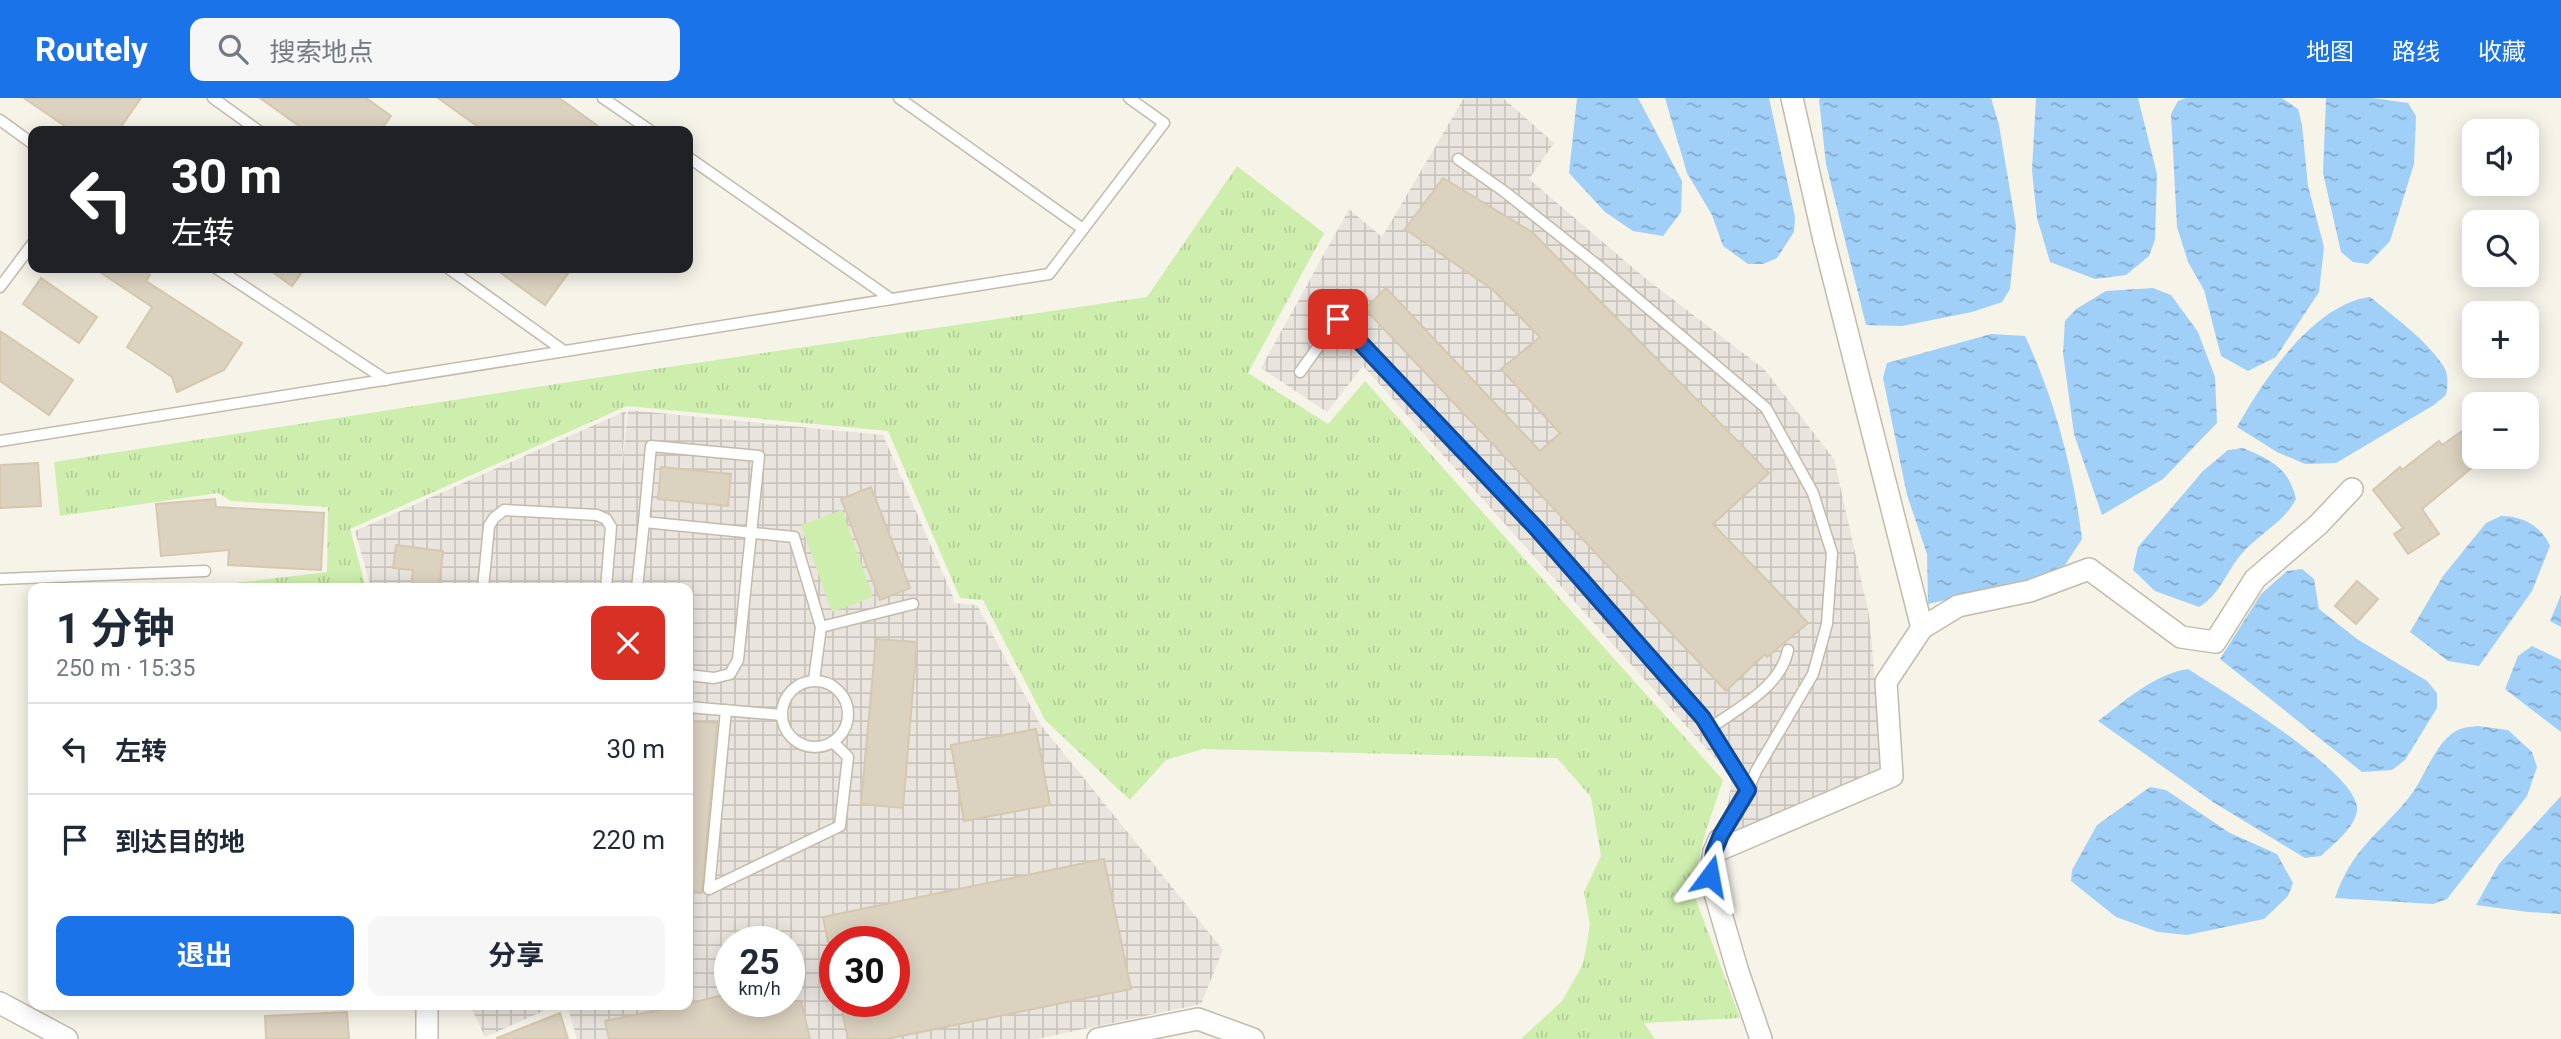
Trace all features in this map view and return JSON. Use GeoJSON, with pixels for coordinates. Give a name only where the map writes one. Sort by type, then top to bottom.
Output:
{"type":"FeatureCollection","features":[{"type":"Feature","properties":{"kind":"street"},"geometry":{"type":"LineString","coordinates":[[1791,98],[1922,628]]}},
{"type":"Feature","properties":{"kind":"street"},"geometry":{"type":"LineString","coordinates":[[1761,1039],[1710,876],[1718,843],[1892,776],[1886,682],[1922,628],[1958,606],[2030,591],[2089,569],[2181,637],[2215,642],[2255,579],[2318,525],[2352,489]]}},
{"type":"Feature","properties":{"kind":"street"},"geometry":{"type":"LineString","coordinates":[[0,1003],[67,1039]]}},
{"type":"Feature","properties":{"kind":"street"},"geometry":{"type":"LineString","coordinates":[[427,1010],[427,1039]]}},
{"type":"Feature","properties":{"kind":"street"},"geometry":{"type":"LineString","coordinates":[[1098,1039],[1198,1019],[1253,1039]]}},
{"type":"Feature","properties":{"kind":"street"},"geometry":{"type":"LineString","coordinates":[[1198,1019],[1206,1039]]}},
{"type":"Feature","properties":{"kind":"lane"},"geometry":{"type":"LineString","coordinates":[[213,98],[252,126]]}},
{"type":"Feature","properties":{"kind":"lane"},"geometry":{"type":"LineString","coordinates":[[603,98],[644,126]]}},
{"type":"Feature","properties":{"kind":"lane"},"geometry":{"type":"LineString","coordinates":[[899,98],[1083,229]]}},
{"type":"Feature","properties":{"kind":"lane"},"geometry":{"type":"LineString","coordinates":[[0,441],[1049,274],[1164,123],[1129,98]]}},
{"type":"Feature","properties":{"kind":"lane"},"geometry":{"type":"LineString","coordinates":[[0,120],[28,140]]}},
{"type":"Feature","properties":{"kind":"lane"},"geometry":{"type":"LineString","coordinates":[[1458,159],[1505,192],[1602,269],[1766,408],[1813,493],[1832,553],[1827,624],[1814,674],[1756,771],[1718,843]]}},
{"type":"Feature","properties":{"kind":"lane"},"geometry":{"type":"LineString","coordinates":[[693,160],[891,299]]}},
{"type":"Feature","properties":{"kind":"lane"},"geometry":{"type":"LineString","coordinates":[[0,288],[28,250]]}},
{"type":"Feature","properties":{"kind":"lane"},"geometry":{"type":"LineString","coordinates":[[224,273],[386,380]]}},
{"type":"Feature","properties":{"kind":"lane"},"geometry":{"type":"LineString","coordinates":[[456,273],[564,351]]}},
{"type":"Feature","properties":{"kind":"lane"},"geometry":{"type":"LineString","coordinates":[[1300,372],[1338,319],[1537,529],[1703,718],[1748,790]]}},
{"type":"Feature","properties":{"kind":"lane"},"geometry":{"type":"LineString","coordinates":[[638,583],[651,446],[759,456],[738,660],[730,674],[715,678],[693,676]]}},
{"type":"Feature","properties":{"kind":"lane"},"geometry":{"type":"LineString","coordinates":[[484,583],[489,526],[504,510],[597,515],[606,519],[611,527],[606,583]]}},
{"type":"Feature","properties":{"kind":"lane"},"geometry":{"type":"LineString","coordinates":[[644,523],[794,537],[821,627],[814,680]]}},
{"type":"Feature","properties":{"kind":"lane"},"geometry":{"type":"LineString","coordinates":[[0,579],[205,571]]}},
{"type":"Feature","properties":{"kind":"lane"},"geometry":{"type":"LineString","coordinates":[[821,627],[913,604]]}},
{"type":"Feature","properties":{"kind":"lane"},"geometry":{"type":"LineString","coordinates":[[1709,729],[1774,681],[1786,661],[1788,650]]}},
{"type":"Feature","properties":{"kind":"lane"},"geometry":{"type":"LineString","coordinates":[[814,680],[831,684],[844,696],[849,713],[845,730],[833,742],[816,747],[800,743],[787,732],[782,715],[786,698],[798,686],[814,680]]}},
{"type":"Feature","properties":{"kind":"lane"},"geometry":{"type":"LineString","coordinates":[[693,707],[782,715]]}},
{"type":"Feature","properties":{"kind":"lane"},"geometry":{"type":"LineString","coordinates":[[726,710],[709,889],[840,826],[848,757],[833,742]]}},
{"type":"Feature","properties":{"kind":"shaded area"},"geometry":{"type":"Polygon","coordinates":[[[1464,98],[1503,98],[1554,143],[1529,179],[1645,278],[1764,369],[1834,459],[1869,615],[1884,775],[1724,847],[1718,823],[1728,804],[1732,777],[1363,366],[1327,412],[1261,368],[1349,209],[1382,237],[1464,98]]]}},
{"type":"Feature","properties":{"kind":"shaded area"},"geometry":{"type":"Polygon","coordinates":[[[628,410],[883,435],[954,599],[953,603],[977,605],[1040,724],[1223,950],[1201,1004],[1037,1039],[577,1039],[568,1010],[693,1010],[693,583],[370,583],[355,531],[626,411],[620,486],[628,410]]]}},
{"type":"Feature","properties":{"kind":"shaded area"},"geometry":{"type":"Polygon","coordinates":[[[472,1010],[546,1010],[485,1037],[472,1010]]]}},
{"type":"Feature","properties":{"kind":"green space"},"geometry":{"type":"Polygon","coordinates":[[[1237,166],[1324,233],[1248,373],[1328,424],[1365,381],[1723,780],[1704,837],[1692,889],[1740,1018],[1644,1023],[1655,1039],[1521,1039],[1562,1001],[1583,964],[1590,925],[1584,892],[1601,856],[1591,797],[1557,758],[1203,749],[1166,760],[1130,800],[1045,720],[983,600],[960,598],[888,431],[627,406],[350,529],[365,583],[236,583],[327,572],[328,507],[231,501],[218,493],[60,516],[54,462],[621,374],[1147,297],[1237,166]]]}},
{"type":"Feature","properties":{"kind":"green space"},"geometry":{"type":"Polygon","coordinates":[[[842,510],[873,597],[832,612],[801,525],[842,510]]]}},
{"type":"Feature","properties":{"kind":"water"},"geometry":{"type":"Polygon","coordinates":[[[1577,98],[1638,98],[1682,181],[1681,212],[1663,236],[1633,231],[1605,212],[1569,173],[1577,98]]]}},
{"type":"Feature","properties":{"kind":"water"},"geometry":{"type":"Polygon","coordinates":[[[1665,98],[1769,98],[1795,217],[1794,232],[1777,258],[1763,264],[1748,264],[1723,246],[1712,215],[1687,173],[1665,98]]]}},
{"type":"Feature","properties":{"kind":"water"},"geometry":{"type":"Polygon","coordinates":[[[1821,98],[1991,98],[1999,125],[2016,226],[2010,289],[2002,302],[1972,312],[1902,326],[1866,325],[1826,164],[1821,98]]]}},
{"type":"Feature","properties":{"kind":"water"},"geometry":{"type":"Polygon","coordinates":[[[2036,98],[2138,98],[2157,174],[2155,240],[2149,256],[2126,275],[2095,279],[2050,262],[2037,218],[2032,170],[2036,98]]]}},
{"type":"Feature","properties":{"kind":"water"},"geometry":{"type":"Polygon","coordinates":[[[2186,98],[2282,98],[2298,109],[2302,125],[2308,186],[2324,247],[2319,292],[2276,357],[2248,371],[2221,356],[2204,290],[2188,262],[2177,227],[2171,114],[2178,101],[2186,98]]]}},
{"type":"Feature","properties":{"kind":"water"},"geometry":{"type":"Polygon","coordinates":[[[2326,98],[2373,98],[2408,103],[2416,116],[2414,164],[2390,241],[2368,264],[2353,262],[2341,252],[2323,173],[2326,98]]]}},
{"type":"Feature","properties":{"kind":"water"},"geometry":{"type":"Polygon","coordinates":[[[2153,288],[2171,295],[2198,332],[2215,377],[2217,423],[2163,479],[2102,515],[2074,434],[2063,353],[2065,321],[2076,309],[2106,291],[2153,288]]]}},
{"type":"Feature","properties":{"kind":"water"},"geometry":{"type":"Polygon","coordinates":[[[2370,297],[2408,328],[2442,364],[2446,371],[2446,395],[2434,405],[2336,463],[2305,464],[2277,452],[2237,427],[2275,367],[2310,329],[2349,303],[2370,297]]]}},
{"type":"Feature","properties":{"kind":"water"},"geometry":{"type":"Polygon","coordinates":[[[1991,334],[2025,336],[2036,360],[2061,435],[2074,487],[2082,539],[2065,565],[2037,579],[1928,604],[1927,554],[1907,495],[1883,378],[1887,363],[1991,334]]]}},
{"type":"Feature","properties":{"kind":"water"},"geometry":{"type":"Polygon","coordinates":[[[2243,448],[2284,472],[2296,499],[2291,508],[2246,549],[2217,591],[2199,607],[2155,591],[2133,570],[2138,547],[2203,471],[2228,450],[2243,448]]]}},
{"type":"Feature","properties":{"kind":"water"},"geometry":{"type":"Polygon","coordinates":[[[2501,516],[2524,520],[2542,533],[2550,546],[2532,591],[2479,666],[2448,661],[2410,632],[2443,576],[2486,523],[2501,516]]]}},
{"type":"Feature","properties":{"kind":"water"},"geometry":{"type":"Polygon","coordinates":[[[2302,569],[2314,579],[2319,609],[2357,639],[2427,681],[2437,693],[2437,708],[2405,760],[2392,770],[2362,772],[2220,659],[2261,594],[2287,571],[2302,569]]]}},
{"type":"Feature","properties":{"kind":"water"},"geometry":{"type":"Polygon","coordinates":[[[2561,595],[2561,627],[2550,621],[2561,595]]]}},
{"type":"Feature","properties":{"kind":"water"},"geometry":{"type":"Polygon","coordinates":[[[2532,646],[2561,660],[2561,732],[2505,689],[2518,656],[2532,646]]]}},
{"type":"Feature","properties":{"kind":"water"},"geometry":{"type":"Polygon","coordinates":[[[2188,669],[2286,734],[2337,776],[2353,795],[2357,811],[2352,824],[2321,856],[2305,858],[2213,802],[2098,721],[2152,682],[2188,669]]]}},
{"type":"Feature","properties":{"kind":"water"},"geometry":{"type":"Polygon","coordinates":[[[2478,726],[2508,730],[2532,752],[2537,767],[2527,796],[2447,899],[2433,904],[2335,898],[2357,855],[2407,800],[2442,744],[2458,730],[2478,726]]]}},
{"type":"Feature","properties":{"kind":"water"},"geometry":{"type":"Polygon","coordinates":[[[2150,787],[2166,790],[2230,833],[2277,854],[2293,883],[2288,896],[2264,919],[2187,935],[2158,932],[2116,917],[2071,881],[2072,870],[2097,825],[2150,787]]]}},
{"type":"Feature","properties":{"kind":"water"},"geometry":{"type":"Polygon","coordinates":[[[2561,796],[2561,914],[2476,905],[2499,864],[2561,796]]]}},
{"type":"Feature","properties":{"kind":"building"},"geometry":{"type":"Polygon","coordinates":[[[24,98],[141,98],[121,126],[65,126],[24,98]]]}},
{"type":"Feature","properties":{"kind":"building"},"geometry":{"type":"Polygon","coordinates":[[[260,98],[366,98],[391,116],[384,126],[299,126],[260,98]]]}},
{"type":"Feature","properties":{"kind":"building"},"geometry":{"type":"Polygon","coordinates":[[[438,98],[559,98],[598,126],[477,126],[438,98]]]}},
{"type":"Feature","properties":{"kind":"building"},"geometry":{"type":"Polygon","coordinates":[[[1443,178],[1532,232],[1769,473],[1713,524],[1808,623],[1767,657],[1765,654],[1726,691],[1365,309],[1386,288],[1540,451],[1560,433],[1501,369],[1540,337],[1493,290],[1405,229],[1443,178]]]}},
{"type":"Feature","properties":{"kind":"building"},"geometry":{"type":"Polygon","coordinates":[[[101,273],[147,273],[150,275],[146,281],[242,343],[224,370],[177,392],[172,377],[127,347],[152,307],[101,273]]]}},
{"type":"Feature","properties":{"kind":"building"},"geometry":{"type":"Polygon","coordinates":[[[274,273],[301,273],[292,286],[274,273]]]}},
{"type":"Feature","properties":{"kind":"building"},"geometry":{"type":"Polygon","coordinates":[[[501,273],[568,273],[545,305],[501,273]]]}},
{"type":"Feature","properties":{"kind":"building"},"geometry":{"type":"Polygon","coordinates":[[[41,278],[97,317],[79,343],[23,304],[41,278]]]}},
{"type":"Feature","properties":{"kind":"building"},"geometry":{"type":"Polygon","coordinates":[[[0,331],[73,380],[49,415],[0,381],[0,331]]]}},
{"type":"Feature","properties":{"kind":"building"},"geometry":{"type":"Polygon","coordinates":[[[2462,431],[2462,469],[2470,469],[2422,509],[2439,534],[2408,554],[2394,534],[2403,528],[2373,490],[2400,467],[2402,470],[2439,441],[2442,445],[2462,431]]]}},
{"type":"Feature","properties":{"kind":"building"},"geometry":{"type":"Polygon","coordinates":[[[38,463],[41,506],[0,508],[0,465],[38,463]]]}},
{"type":"Feature","properties":{"kind":"building"},"geometry":{"type":"Polygon","coordinates":[[[661,467],[731,474],[728,506],[658,499],[661,467]]]}},
{"type":"Feature","properties":{"kind":"building"},"geometry":{"type":"Polygon","coordinates":[[[871,487],[910,588],[880,600],[841,499],[871,487]]]}},
{"type":"Feature","properties":{"kind":"building"},"geometry":{"type":"Polygon","coordinates":[[[215,499],[216,507],[324,513],[321,570],[228,565],[229,550],[161,556],[156,504],[215,499]]]}},
{"type":"Feature","properties":{"kind":"building"},"geometry":{"type":"Polygon","coordinates":[[[396,545],[443,551],[440,583],[412,583],[413,570],[393,568],[396,545]]]}},
{"type":"Feature","properties":{"kind":"building"},"geometry":{"type":"Polygon","coordinates":[[[2357,581],[2378,599],[2356,624],[2335,606],[2357,581]]]}},
{"type":"Feature","properties":{"kind":"building"},"geometry":{"type":"Polygon","coordinates":[[[876,639],[917,642],[903,808],[861,804],[876,639]]]}},
{"type":"Feature","properties":{"kind":"building"},"geometry":{"type":"Polygon","coordinates":[[[693,721],[717,723],[702,893],[693,892],[693,721]]]}},
{"type":"Feature","properties":{"kind":"building"},"geometry":{"type":"Polygon","coordinates":[[[1036,729],[1050,805],[964,821],[951,745],[1036,729]]]}},
{"type":"Feature","properties":{"kind":"building"},"geometry":{"type":"Polygon","coordinates":[[[1104,859],[1131,989],[887,1039],[848,1039],[843,1017],[910,1017],[910,926],[825,926],[823,917],[1104,859]]]}},
{"type":"Feature","properties":{"kind":"building"},"geometry":{"type":"Polygon","coordinates":[[[714,997],[714,1017],[805,1017],[810,1039],[609,1039],[605,1021],[659,1010],[693,1010],[693,1003],[714,997]]]}},
{"type":"Feature","properties":{"kind":"building"},"geometry":{"type":"Polygon","coordinates":[[[347,1012],[349,1039],[266,1039],[265,1016],[347,1012]]]}},
{"type":"Feature","properties":{"kind":"building"},"geometry":{"type":"Polygon","coordinates":[[[560,1013],[568,1039],[497,1039],[497,1038],[560,1013]]]}},
{"type":"Feature","properties":{"kind":"route"},"geometry":{"type":"LineString","coordinates":[[1338,319],[1537,529],[1703,718],[1748,790],[1721,835],[1714,852],[1710,876]]}}]}
